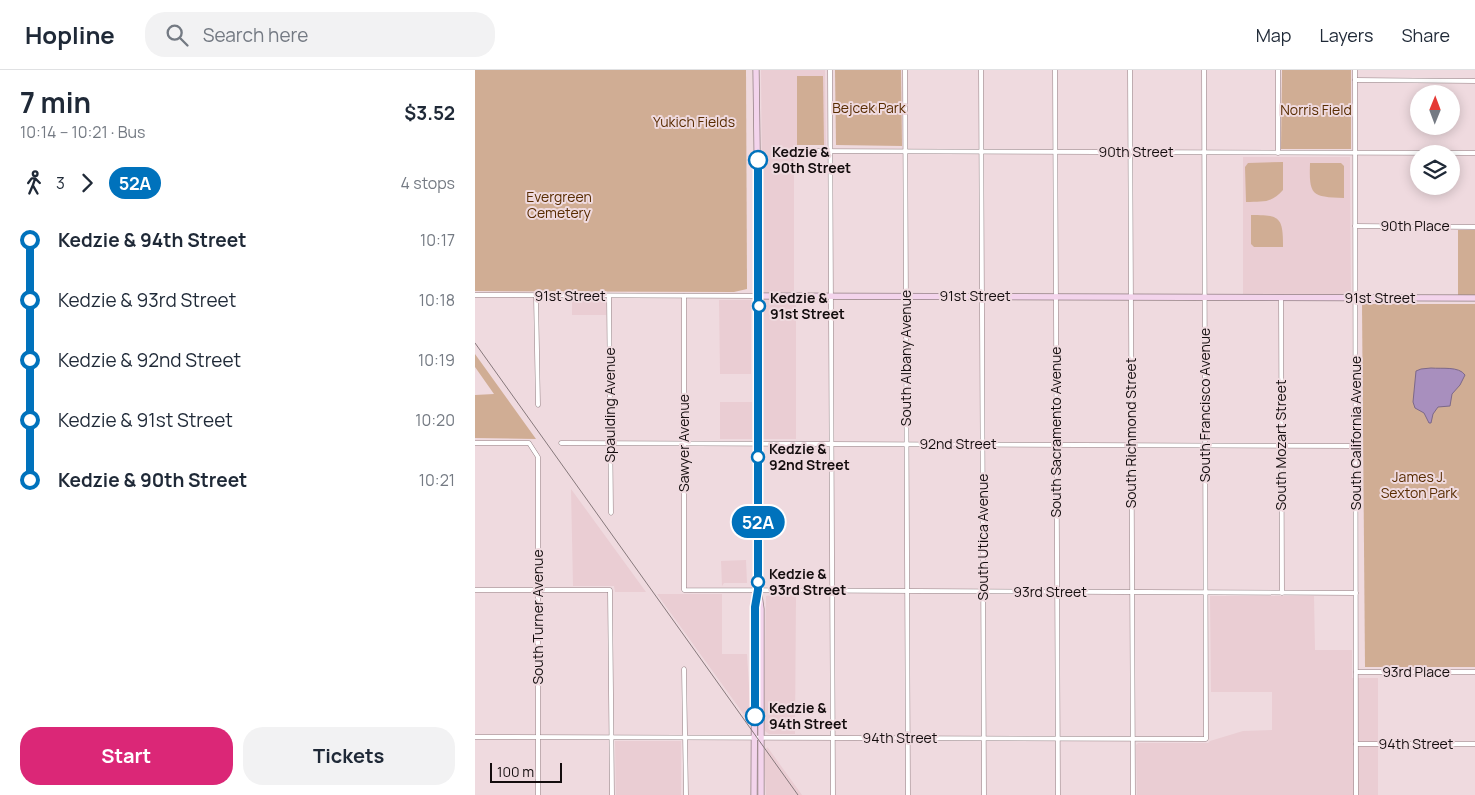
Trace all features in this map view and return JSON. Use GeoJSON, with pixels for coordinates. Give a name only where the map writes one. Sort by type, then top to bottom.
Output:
{"type":"FeatureCollection","features":[{"type":"Feature","properties":{"kind":"main road"},"geometry":{"type":"LineString","coordinates":[[754,795],[761,609],[758,590],[759,296],[757,70]]}},
{"type":"Feature","properties":{"kind":"main road","name":"91st Street"},"geometry":{"type":"LineString","coordinates":[[759,296],[1475,298]]}},
{"type":"Feature","properties":{"kind":"main road"},"geometry":{"type":"LineString","coordinates":[[757,738],[761,795]]}},
{"type":"Feature","properties":{"kind":"street"},"geometry":{"type":"LineString","coordinates":[[830,70],[833,795]]}},
{"type":"Feature","properties":{"kind":"street","name":"South Albany Avenue"},"geometry":{"type":"LineString","coordinates":[[905,70],[908,795]]}},
{"type":"Feature","properties":{"kind":"street","name":"South Utica Avenue"},"geometry":{"type":"LineString","coordinates":[[981,70],[984,795]]}},
{"type":"Feature","properties":{"kind":"street","name":"South Sacramento Avenue"},"geometry":{"type":"LineString","coordinates":[[1055,70],[1058,795]]}},
{"type":"Feature","properties":{"kind":"street","name":"South Richmond Street"},"geometry":{"type":"LineString","coordinates":[[1130,70],[1133,795]]}},
{"type":"Feature","properties":{"kind":"street","name":"South Francisco Avenue"},"geometry":{"type":"LineString","coordinates":[[1204,70],[1206,739]]}},
{"type":"Feature","properties":{"kind":"street"},"geometry":{"type":"LineString","coordinates":[[1278,70],[1278,153]]}},
{"type":"Feature","properties":{"kind":"street","name":"South California Avenue"},"geometry":{"type":"LineString","coordinates":[[1355,70],[1356,795]]}},
{"type":"Feature","properties":{"kind":"street"},"geometry":{"type":"LineString","coordinates":[[1355,80],[1475,81]]}},
{"type":"Feature","properties":{"kind":"street","name":"90th Street"},"geometry":{"type":"LineString","coordinates":[[797,151],[1475,153]]}},
{"type":"Feature","properties":{"kind":"street","name":"90th Place"},"geometry":{"type":"LineString","coordinates":[[1355,226],[1475,226]]}},
{"type":"Feature","properties":{"kind":"street","name":"91st Street"},"geometry":{"type":"LineString","coordinates":[[475,295],[759,296]]}},
{"type":"Feature","properties":{"kind":"street"},"geometry":{"type":"LineString","coordinates":[[536,296],[538,405]]}},
{"type":"Feature","properties":{"kind":"street","name":"Spaulding Avenue"},"geometry":{"type":"LineString","coordinates":[[609,296],[611,513]]}},
{"type":"Feature","properties":{"kind":"street","name":"Sawyer Avenue"},"geometry":{"type":"LineString","coordinates":[[684,296],[684,590]]}},
{"type":"Feature","properties":{"kind":"street","name":"South Mozart Street"},"geometry":{"type":"LineString","coordinates":[[1281,297],[1282,593]]}},
{"type":"Feature","properties":{"kind":"street","name":"South Turner Avenue"},"geometry":{"type":"LineString","coordinates":[[475,443],[529,443],[538,457],[538,795]]}},
{"type":"Feature","properties":{"kind":"street","name":"92nd Street"},"geometry":{"type":"LineString","coordinates":[[561,443],[1356,446]]}},
{"type":"Feature","properties":{"kind":"street"},"geometry":{"type":"LineString","coordinates":[[475,590],[610,590],[612,795]]}},
{"type":"Feature","properties":{"kind":"street","name":"93rd Street"},"geometry":{"type":"LineString","coordinates":[[684,590],[1356,594]]}},
{"type":"Feature","properties":{"kind":"street"},"geometry":{"type":"LineString","coordinates":[[684,669],[685,795]]}},
{"type":"Feature","properties":{"kind":"street","name":"93rd Place"},"geometry":{"type":"LineString","coordinates":[[1356,672],[1475,672]]}},
{"type":"Feature","properties":{"kind":"street","name":"94th Street"},"geometry":{"type":"LineString","coordinates":[[475,737],[1206,739]]}},
{"type":"Feature","properties":{"kind":"street","name":"94th Street"},"geometry":{"type":"LineString","coordinates":[[1356,744],[1475,744]]}},
{"type":"Feature","properties":{"kind":"shaded area"},"geometry":{"type":"Polygon","coordinates":[[[761,70],[825,70],[826,145],[794,145],[794,292],[763,292],[761,70]]]}},
{"type":"Feature","properties":{"kind":"shaded area"},"geometry":{"type":"Polygon","coordinates":[[[1243,157],[1350,157],[1351,295],[1243,294],[1243,157]]]}},
{"type":"Feature","properties":{"kind":"shaded area"},"geometry":{"type":"Polygon","coordinates":[[[572,299],[606,300],[606,315],[572,315],[572,299]]]}},
{"type":"Feature","properties":{"kind":"shaded area"},"geometry":{"type":"Polygon","coordinates":[[[763,299],[796,300],[796,439],[762,439],[763,299]]]}},
{"type":"Feature","properties":{"kind":"shaded area"},"geometry":{"type":"Polygon","coordinates":[[[719,300],[751,300],[751,374],[720,374],[719,300]]]}},
{"type":"Feature","properties":{"kind":"shaded area"},"geometry":{"type":"Polygon","coordinates":[[[1431,368],[1455,369],[1465,375],[1460,385],[1452,394],[1450,406],[1438,407],[1433,414],[1431,423],[1429,423],[1424,413],[1415,408],[1413,402],[1416,371],[1431,368]]]}},
{"type":"Feature","properties":{"kind":"shaded area"},"geometry":{"type":"Polygon","coordinates":[[[720,402],[752,402],[752,439],[720,439],[720,402]]]}},
{"type":"Feature","properties":{"kind":"shaded area"},"geometry":{"type":"Polygon","coordinates":[[[571,489],[646,592],[615,592],[614,586],[573,586],[571,489]]]}},
{"type":"Feature","properties":{"kind":"shaded area"},"geometry":{"type":"Polygon","coordinates":[[[746,560],[747,583],[724,583],[722,586],[721,561],[746,560]]]}},
{"type":"Feature","properties":{"kind":"shaded area"},"geometry":{"type":"Polygon","coordinates":[[[657,594],[722,594],[722,654],[747,654],[750,723],[657,594]]]}},
{"type":"Feature","properties":{"kind":"shaded area"},"geometry":{"type":"Polygon","coordinates":[[[796,594],[795,734],[769,734],[764,728],[766,596],[796,594]]]}},
{"type":"Feature","properties":{"kind":"shaded area"},"geometry":{"type":"Polygon","coordinates":[[[1210,596],[1314,596],[1315,650],[1352,650],[1352,678],[1378,678],[1378,795],[1137,795],[1136,745],[1138,743],[1208,743],[1243,731],[1272,730],[1272,692],[1211,692],[1210,596]]]}},
{"type":"Feature","properties":{"kind":"shaded area"},"geometry":{"type":"Polygon","coordinates":[[[615,741],[681,741],[681,795],[616,795],[615,741]]]}},
{"type":"Feature","properties":{"kind":"shaded area"},"geometry":{"type":"Polygon","coordinates":[[[767,747],[802,795],[766,795],[764,753],[767,747]]]}},
{"type":"Feature","properties":{"kind":"green space","name":"Evergreen Cemetery"},"geometry":{"type":"Polygon","coordinates":[[[475,70],[746,70],[747,289],[734,292],[475,291],[475,70]]]}},
{"type":"Feature","properties":{"kind":"green space","name":"Bejcek Park"},"geometry":{"type":"Polygon","coordinates":[[[835,70],[901,70],[902,146],[836,145],[835,70]]]}},
{"type":"Feature","properties":{"kind":"green space","name":"Norris Field"},"geometry":{"type":"Polygon","coordinates":[[[1282,70],[1351,70],[1351,149],[1281,149],[1282,70]]]}},
{"type":"Feature","properties":{"kind":"green space"},"geometry":{"type":"Polygon","coordinates":[[[797,76],[823,76],[824,145],[797,145],[797,76]]]}},
{"type":"Feature","properties":{"kind":"green space"},"geometry":{"type":"Polygon","coordinates":[[[1283,162],[1283,190],[1270,200],[1246,202],[1245,167],[1248,163],[1283,162]]]}},
{"type":"Feature","properties":{"kind":"green space"},"geometry":{"type":"Polygon","coordinates":[[[1310,163],[1341,163],[1344,166],[1344,198],[1325,197],[1314,192],[1310,182],[1310,163]]]}},
{"type":"Feature","properties":{"kind":"green space"},"geometry":{"type":"Polygon","coordinates":[[[1251,215],[1274,217],[1278,220],[1282,229],[1283,247],[1254,247],[1251,244],[1251,215]]]}},
{"type":"Feature","properties":{"kind":"green space"},"geometry":{"type":"Polygon","coordinates":[[[1458,230],[1475,230],[1475,295],[1458,295],[1458,230]]]}},
{"type":"Feature","properties":{"kind":"green space","name":"James J. Sexton Park"},"geometry":{"type":"Polygon","coordinates":[[[1362,304],[1475,304],[1475,667],[1365,667],[1362,304]]]}},
{"type":"Feature","properties":{"kind":"green space"},"geometry":{"type":"Polygon","coordinates":[[[475,354],[536,439],[475,438],[475,395],[494,394],[475,367],[475,354]]]}},
{"type":"Feature","properties":{"kind":"railway"},"geometry":{"type":"LineString","coordinates":[[475,343],[798,795]]}},
{"type":"Feature","properties":{"kind":"bus line","name":"52A"},"geometry":{"type":"LineString","coordinates":[[755,716],[755,607],[758,590],[758,160]]}},
{"type":"Feature","properties":{"kind":"place","name":"Kedzie & 90th Street"},"geometry":{"type":"Point","coordinates":[758,160]}},
{"type":"Feature","properties":{"kind":"place","name":"Kedzie & 91st Street"},"geometry":{"type":"Point","coordinates":[759,306]}},
{"type":"Feature","properties":{"kind":"place","name":"Kedzie & 92nd Street"},"geometry":{"type":"Point","coordinates":[758,457]}},
{"type":"Feature","properties":{"kind":"place","name":"Kedzie & 93rd Street"},"geometry":{"type":"Point","coordinates":[758,582]}},
{"type":"Feature","properties":{"kind":"place","name":"Kedzie & 94th Street"},"geometry":{"type":"Point","coordinates":[755,716]}},
{"type":"Feature","properties":{"kind":"park label","name":"Yukich Fields"},"geometry":{"type":"Point","coordinates":[694,122]}}]}
